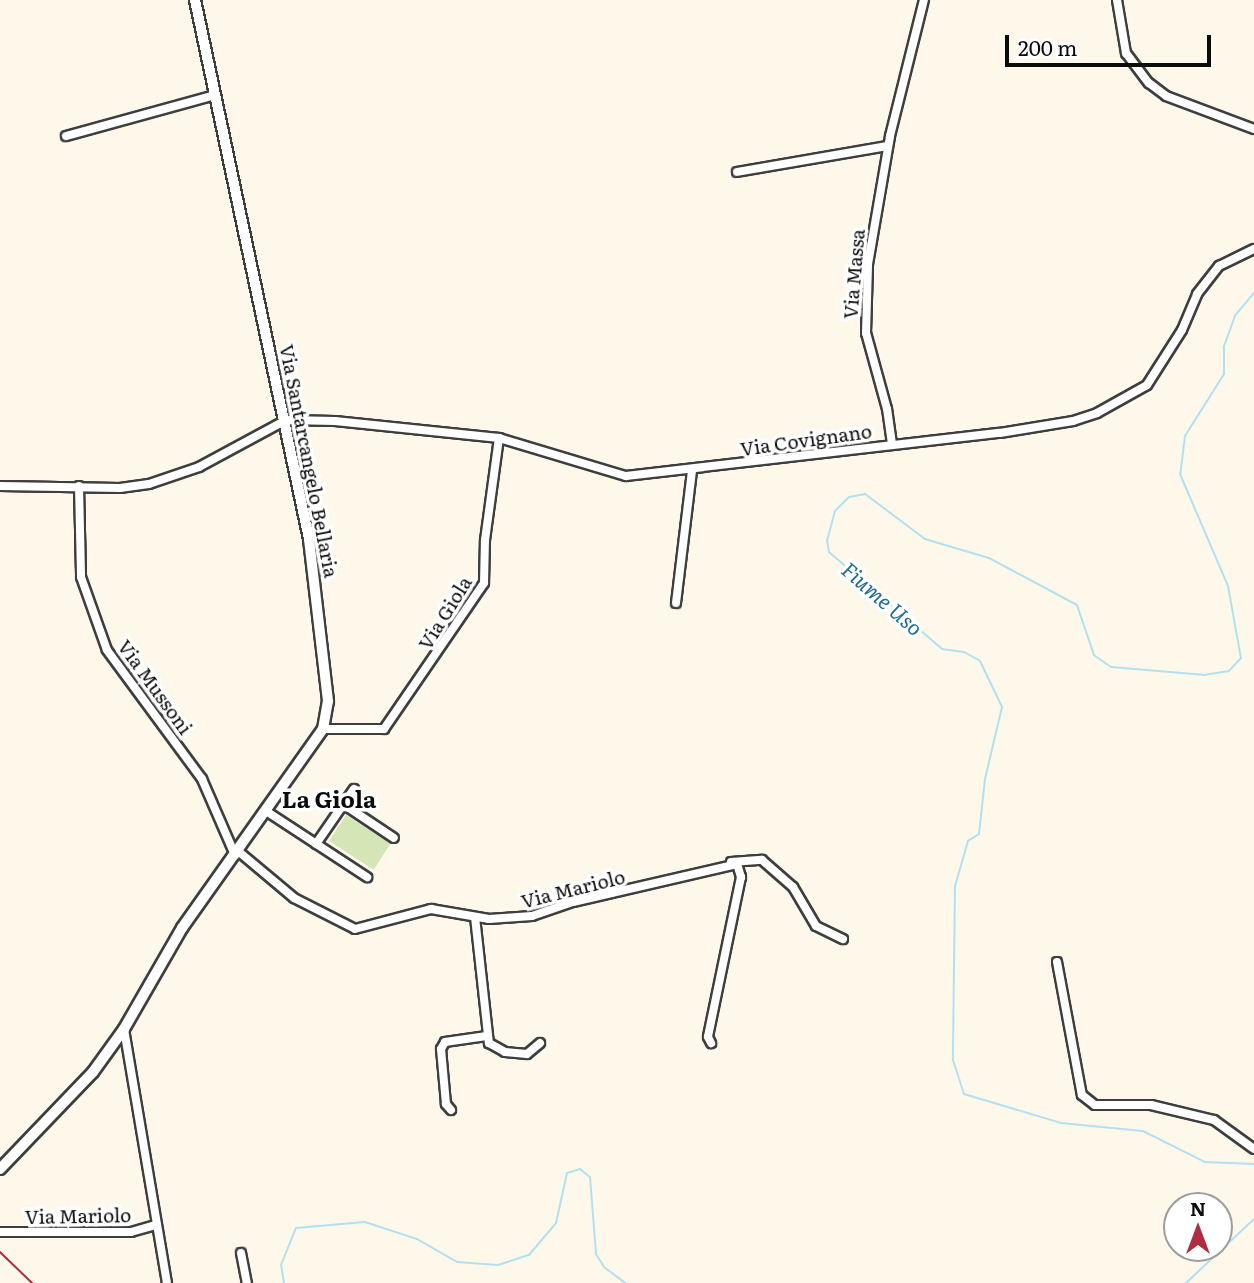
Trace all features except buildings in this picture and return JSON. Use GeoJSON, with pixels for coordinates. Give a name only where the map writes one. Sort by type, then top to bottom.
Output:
{"type":"FeatureCollection","features":[{"type":"Feature","properties":{"kind":"street","name":"Via Santarcangelo Bellaria"},"geometry":{"type":"LineString","coordinates":[[0,1169],[93,1072],[124,1029],[182,928],[323,729],[328,701],[309,539],[286,420],[195,0]]}},
{"type":"Feature","properties":{"kind":"street","name":"Via Massa"},"geometry":{"type":"LineString","coordinates":[[892,444],[864,314],[888,146],[924,0]]}},
{"type":"Feature","properties":{"kind":"street"},"geometry":{"type":"LineString","coordinates":[[1117,0],[1126,53],[1149,83],[1166,96],[1254,129]]}},
{"type":"Feature","properties":{"kind":"street"},"geometry":{"type":"LineString","coordinates":[[66,136],[215,95]]}},
{"type":"Feature","properties":{"kind":"street"},"geometry":{"type":"LineString","coordinates":[[737,173],[888,146]]}},
{"type":"Feature","properties":{"kind":"street","name":"Via Covignano"},"geometry":{"type":"LineString","coordinates":[[286,420],[335,421],[499,438],[626,476],[692,471],[892,444],[1000,433],[1097,413],[1147,385],[1182,330],[1197,293],[1219,266],[1254,249]]}},
{"type":"Feature","properties":{"kind":"street"},"geometry":{"type":"LineString","coordinates":[[0,486],[120,488],[174,478],[286,420]]}},
{"type":"Feature","properties":{"kind":"street","name":"Via Giola"},"geometry":{"type":"LineString","coordinates":[[323,729],[384,729],[484,583],[485,540],[499,438]]}},
{"type":"Feature","properties":{"kind":"street"},"geometry":{"type":"LineString","coordinates":[[676,603],[692,471]]}},
{"type":"Feature","properties":{"kind":"street","name":"Via Mussoni"},"geometry":{"type":"LineString","coordinates":[[79,486],[81,577],[107,650],[202,779],[236,853]]}},
{"type":"Feature","properties":{"kind":"street"},"geometry":{"type":"LineString","coordinates":[[316,844],[354,789]]}},
{"type":"Feature","properties":{"kind":"street"},"geometry":{"type":"LineString","coordinates":[[344,804],[394,838]]}},
{"type":"Feature","properties":{"kind":"street"},"geometry":{"type":"LineString","coordinates":[[266,811],[366,877]]}},
{"type":"Feature","properties":{"kind":"street","name":"Via Mariolo"},"geometry":{"type":"LineString","coordinates":[[236,853],[294,898],[344,927],[366,929],[431,909],[475,918],[532,916],[573,901],[621,893],[731,862],[762,860],[793,887],[816,926],[843,939]]}},
{"type":"Feature","properties":{"kind":"street"},"geometry":{"type":"LineString","coordinates":[[711,1043],[708,1037],[741,877],[731,862]]}},
{"type":"Feature","properties":{"kind":"street"},"geometry":{"type":"LineString","coordinates":[[475,918],[487,1036],[493,1048],[527,1054],[540,1043]]}},
{"type":"Feature","properties":{"kind":"street"},"geometry":{"type":"LineString","coordinates":[[1057,962],[1082,1095],[1095,1105],[1151,1105],[1214,1120],[1254,1149]]}},
{"type":"Feature","properties":{"kind":"street"},"geometry":{"type":"LineString","coordinates":[[124,1029],[167,1283]]}},
{"type":"Feature","properties":{"kind":"street"},"geometry":{"type":"LineString","coordinates":[[451,1110],[446,1104],[441,1049],[448,1038],[487,1036]]}},
{"type":"Feature","properties":{"kind":"street","name":"Via Mariolo"},"geometry":{"type":"LineString","coordinates":[[0,1232],[131,1232],[156,1225]]}},
{"type":"Feature","properties":{"kind":"street"},"geometry":{"type":"LineString","coordinates":[[241,1253],[247,1283]]}},
{"type":"Feature","properties":{"kind":"green space"},"geometry":{"type":"Polygon","coordinates":[[[346,815],[390,844],[374,870],[329,841],[346,815]]]}},
{"type":"Feature","properties":{"kind":"waterway","name":"Fiume Uso"},"geometry":{"type":"LineString","coordinates":[[1254,293],[1235,316],[1224,347],[1224,374],[1185,436],[1180,474],[1228,586],[1241,658],[1229,671],[1205,675],[1111,667],[1094,655],[1077,605],[989,558],[925,539],[865,494],[849,497],[835,511],[827,540],[829,552],[942,649],[964,652],[980,661],[1002,707],[985,779],[979,834],[968,841],[955,886],[953,1060],[964,1094],[1061,1123],[1143,1131],[1205,1162],[1254,1164]]}},
{"type":"Feature","properties":{"kind":"waterway","name":"Fiume Uso"},"geometry":{"type":"LineString","coordinates":[[284,1283],[281,1265],[296,1228],[365,1222],[417,1239],[457,1262],[498,1265],[529,1255],[556,1223],[567,1173],[580,1169],[590,1177],[596,1254],[604,1267],[625,1283]]}},
{"type":"Feature","properties":{"kind":"waterway","name":"Fiume Uso"},"geometry":{"type":"LineString","coordinates":[[1186,1283],[1254,1219]]}},
{"type":"Feature","properties":{"kind":"railway"},"geometry":{"type":"LineString","coordinates":[[0,1252],[32,1283]]}},
{"type":"Feature","properties":{"kind":"district","name":"La Giola"},"geometry":{"type":"Point","coordinates":[329,798]}}]}
